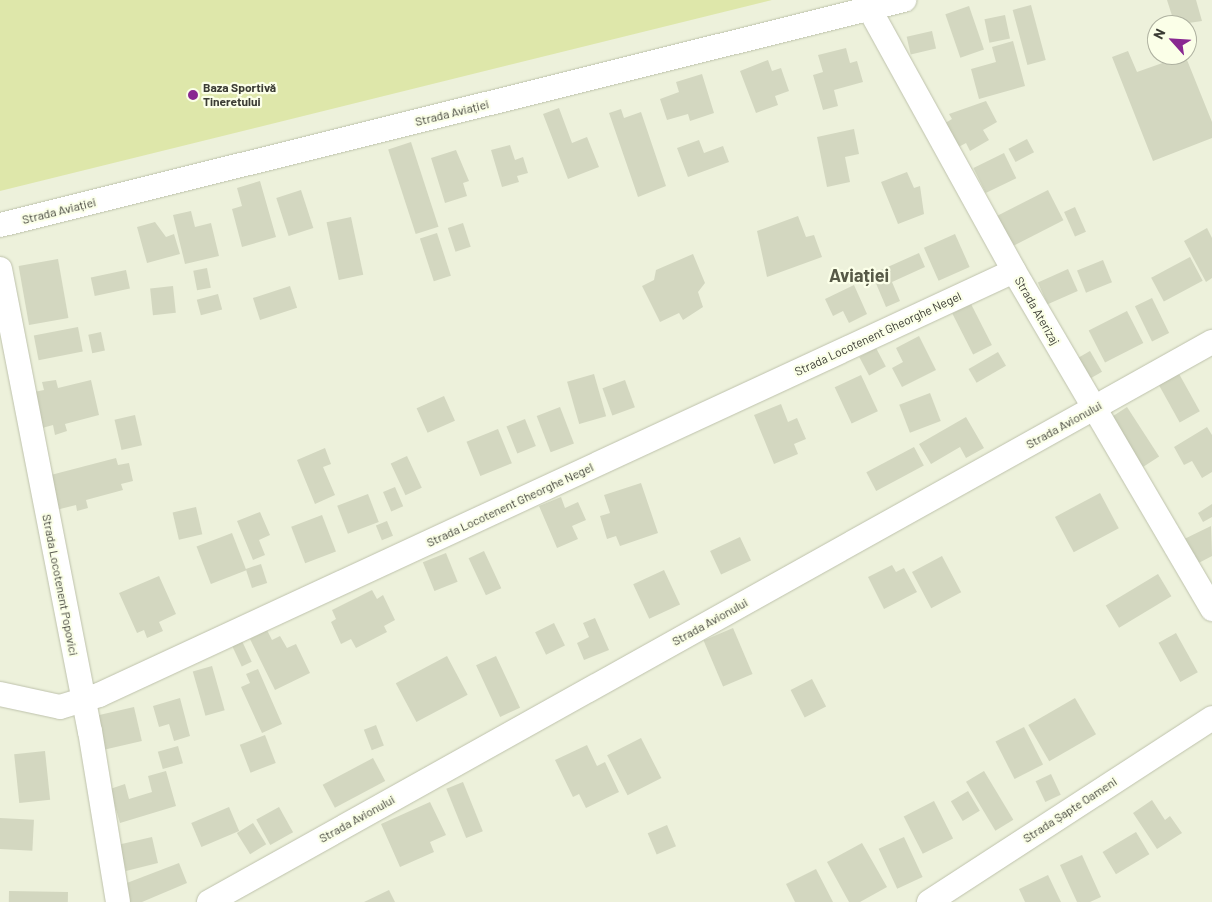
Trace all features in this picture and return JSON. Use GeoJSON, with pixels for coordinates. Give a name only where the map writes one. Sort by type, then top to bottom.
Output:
{"type":"FeatureCollection","features":[{"type":"Feature","properties":{"kind":"street","name":"Strada Aviației"},"geometry":{"type":"LineString","coordinates":[[0,225],[904,0]]}},
{"type":"Feature","properties":{"kind":"street","name":"Strada Aterizaj"},"geometry":{"type":"LineString","coordinates":[[870,10],[1014,271],[1212,609]]}},
{"type":"Feature","properties":{"kind":"street","name":"Strada Locotenent Popovici"},"geometry":{"type":"LineString","coordinates":[[0,269],[118,902]]}},
{"type":"Feature","properties":{"kind":"street","name":"Strada Locotenent Gheorghe Negel"},"geometry":{"type":"LineString","coordinates":[[0,694],[60,707],[82,701],[1014,271]]}},
{"type":"Feature","properties":{"kind":"street","name":"Strada Avionului"},"geometry":{"type":"LineString","coordinates":[[209,902],[1212,342]]}},
{"type":"Feature","properties":{"kind":"street","name":"Strada Șapte Oameni"},"geometry":{"type":"LineString","coordinates":[[929,902],[1212,718]]}},
{"type":"Feature","properties":{"kind":"green space","name":"Baza Sportivă Tineretului"},"geometry":{"type":"Polygon","coordinates":[[[0,0],[772,0],[0,191],[0,0]]]}},
{"type":"Feature","properties":{"kind":"building"},"geometry":{"type":"Polygon","coordinates":[[[1167,0],[1196,0],[1202,21],[1197,22],[1197,15],[1172,15],[1167,0]]]}},
{"type":"Feature","properties":{"kind":"building"},"geometry":{"type":"Polygon","coordinates":[[[1031,5],[1046,60],[1027,65],[1013,10],[1031,5]]]}},
{"type":"Feature","properties":{"kind":"building"},"geometry":{"type":"Polygon","coordinates":[[[969,6],[984,49],[960,58],[945,14],[969,6]]]}},
{"type":"Feature","properties":{"kind":"building"},"geometry":{"type":"Polygon","coordinates":[[[1005,15],[1010,38],[989,43],[984,19],[1005,15]]]}},
{"type":"Feature","properties":{"kind":"building"},"geometry":{"type":"Polygon","coordinates":[[[932,31],[936,49],[911,54],[907,37],[932,31]]]}},
{"type":"Feature","properties":{"kind":"building"},"geometry":{"type":"Polygon","coordinates":[[[1013,41],[1025,86],[979,99],[971,69],[996,62],[992,47],[1013,41]]]}},
{"type":"Feature","properties":{"kind":"building"},"geometry":{"type":"Polygon","coordinates":[[[846,48],[850,63],[857,61],[863,82],[834,90],[838,106],[823,110],[813,75],[823,72],[818,55],[846,48]]]}},
{"type":"Feature","properties":{"kind":"building"},"geometry":{"type":"Polygon","coordinates":[[[1128,51],[1137,72],[1157,65],[1189,65],[1212,122],[1212,138],[1153,161],[1112,57],[1128,51]]]}},
{"type":"Feature","properties":{"kind":"building"},"geometry":{"type":"Polygon","coordinates":[[[768,60],[772,71],[781,68],[789,91],[775,96],[778,105],[756,113],[740,71],[768,60]]]}},
{"type":"Feature","properties":{"kind":"building"},"geometry":{"type":"Polygon","coordinates":[[[702,74],[714,113],[690,121],[688,114],[667,120],[660,99],[679,92],[676,82],[702,74]]]}},
{"type":"Feature","properties":{"kind":"building"},"geometry":{"type":"Polygon","coordinates":[[[986,101],[997,122],[983,130],[989,140],[970,151],[966,143],[953,150],[940,126],[952,119],[949,114],[986,101]]]}},
{"type":"Feature","properties":{"kind":"building"},"geometry":{"type":"Polygon","coordinates":[[[559,108],[572,143],[587,137],[599,167],[568,179],[543,114],[559,108]]]}},
{"type":"Feature","properties":{"kind":"building"},"geometry":{"type":"Polygon","coordinates":[[[621,109],[624,118],[641,112],[666,186],[638,197],[609,113],[621,109]]]}},
{"type":"Feature","properties":{"kind":"building"},"geometry":{"type":"Polygon","coordinates":[[[854,129],[859,154],[845,157],[850,182],[827,187],[817,137],[854,129]]]}},
{"type":"Feature","properties":{"kind":"building"},"geometry":{"type":"Polygon","coordinates":[[[1027,139],[1034,152],[1016,162],[1008,149],[1027,139]]]}},
{"type":"Feature","properties":{"kind":"building"},"geometry":{"type":"Polygon","coordinates":[[[699,140],[704,153],[723,146],[729,162],[688,177],[677,148],[699,140]]]}},
{"type":"Feature","properties":{"kind":"building"},"geometry":{"type":"Polygon","coordinates":[[[411,142],[439,227],[416,234],[388,149],[411,142]]]}},
{"type":"Feature","properties":{"kind":"building"},"geometry":{"type":"Polygon","coordinates":[[[510,145],[515,160],[523,157],[528,173],[517,176],[519,182],[502,187],[491,150],[510,145]]]}},
{"type":"Feature","properties":{"kind":"building"},"geometry":{"type":"Polygon","coordinates":[[[456,150],[469,181],[463,183],[467,196],[445,203],[431,158],[456,150]]]}},
{"type":"Feature","properties":{"kind":"building"},"geometry":{"type":"Polygon","coordinates":[[[1004,153],[1016,178],[986,193],[973,168],[1004,153]]]}},
{"type":"Feature","properties":{"kind":"building"},"geometry":{"type":"Polygon","coordinates":[[[907,172],[914,188],[920,186],[924,214],[898,224],[881,182],[907,172]]]}},
{"type":"Feature","properties":{"kind":"building"},"geometry":{"type":"Polygon","coordinates":[[[260,181],[276,237],[242,247],[232,209],[242,206],[237,188],[260,181]]]}},
{"type":"Feature","properties":{"kind":"building"},"geometry":{"type":"Polygon","coordinates":[[[301,190],[313,228],[289,236],[276,198],[301,190]]]}},
{"type":"Feature","properties":{"kind":"building"},"geometry":{"type":"Polygon","coordinates":[[[1048,190],[1063,220],[1011,247],[995,217],[1048,190]]]}},
{"type":"Feature","properties":{"kind":"building"},"geometry":{"type":"Polygon","coordinates":[[[1075,207],[1086,232],[1075,237],[1064,212],[1075,207]]]}},
{"type":"Feature","properties":{"kind":"building"},"geometry":{"type":"Polygon","coordinates":[[[191,211],[195,227],[211,223],[219,256],[185,264],[173,215],[191,211]]]}},
{"type":"Feature","properties":{"kind":"building"},"geometry":{"type":"Polygon","coordinates":[[[798,216],[806,237],[814,235],[822,257],[767,277],[757,231],[798,216]]]}},
{"type":"Feature","properties":{"kind":"building"},"geometry":{"type":"Polygon","coordinates":[[[351,217],[363,275],[339,280],[327,222],[351,217]]]}},
{"type":"Feature","properties":{"kind":"building"},"geometry":{"type":"Polygon","coordinates":[[[155,222],[166,237],[174,234],[180,254],[147,263],[137,227],[155,222]]]}},
{"type":"Feature","properties":{"kind":"building"},"geometry":{"type":"Polygon","coordinates":[[[463,223],[471,247],[456,252],[448,228],[463,223]]]}},
{"type":"Feature","properties":{"kind":"building"},"geometry":{"type":"Polygon","coordinates":[[[1207,228],[1212,238],[1212,278],[1206,282],[1184,241],[1207,228]]]}},
{"type":"Feature","properties":{"kind":"building"},"geometry":{"type":"Polygon","coordinates":[[[437,233],[451,276],[434,281],[420,239],[437,233]]]}},
{"type":"Feature","properties":{"kind":"building"},"geometry":{"type":"Polygon","coordinates":[[[955,234],[970,267],[939,281],[924,248],[955,234]]]}},
{"type":"Feature","properties":{"kind":"building"},"geometry":{"type":"Polygon","coordinates":[[[919,253],[925,267],[892,282],[900,301],[886,307],[872,274],[919,253]]]}},
{"type":"Feature","properties":{"kind":"building"},"geometry":{"type":"Polygon","coordinates":[[[693,254],[705,283],[698,292],[703,307],[683,320],[679,313],[660,322],[642,286],[654,280],[656,270],[693,254]]]}},
{"type":"Feature","properties":{"kind":"building"},"geometry":{"type":"Polygon","coordinates":[[[1190,257],[1203,281],[1164,301],[1151,278],[1190,257]]]}},
{"type":"Feature","properties":{"kind":"building"},"geometry":{"type":"Polygon","coordinates":[[[58,259],[68,318],[29,325],[19,266],[58,259]]]}},
{"type":"Feature","properties":{"kind":"building"},"geometry":{"type":"Polygon","coordinates":[[[1103,260],[1112,282],[1086,293],[1077,270],[1103,260]]]}},
{"type":"Feature","properties":{"kind":"building"},"geometry":{"type":"Polygon","coordinates":[[[207,268],[211,288],[197,290],[193,271],[207,268]]]}},
{"type":"Feature","properties":{"kind":"building"},"geometry":{"type":"Polygon","coordinates":[[[1068,269],[1078,291],[1048,304],[1038,282],[1068,269]]]}},
{"type":"Feature","properties":{"kind":"building"},"geometry":{"type":"Polygon","coordinates":[[[126,270],[130,289],[95,296],[91,277],[126,270]]]}},
{"type":"Feature","properties":{"kind":"building"},"geometry":{"type":"Polygon","coordinates":[[[854,285],[867,314],[849,323],[843,311],[833,316],[825,299],[854,285]]]}},
{"type":"Feature","properties":{"kind":"building"},"geometry":{"type":"Polygon","coordinates":[[[173,286],[176,313],[153,315],[150,288],[173,286]]]}},
{"type":"Feature","properties":{"kind":"building"},"geometry":{"type":"Polygon","coordinates":[[[290,286],[297,308],[260,320],[253,298],[290,286]]]}},
{"type":"Feature","properties":{"kind":"building"},"geometry":{"type":"Polygon","coordinates":[[[218,294],[222,309],[201,315],[197,300],[218,294]]]}},
{"type":"Feature","properties":{"kind":"building"},"geometry":{"type":"Polygon","coordinates":[[[1152,298],[1169,333],[1152,341],[1135,306],[1152,298]]]}},
{"type":"Feature","properties":{"kind":"building"},"geometry":{"type":"Polygon","coordinates":[[[971,304],[992,345],[973,355],[952,314],[971,304]]]}},
{"type":"Feature","properties":{"kind":"building"},"geometry":{"type":"Polygon","coordinates":[[[1127,311],[1143,343],[1105,363],[1089,331],[1127,311]]]}},
{"type":"Feature","properties":{"kind":"building"},"geometry":{"type":"Polygon","coordinates":[[[78,327],[83,352],[39,360],[34,336],[78,327]]]}},
{"type":"Feature","properties":{"kind":"building"},"geometry":{"type":"Polygon","coordinates":[[[101,332],[105,351],[92,353],[88,335],[101,332]]]}},
{"type":"Feature","properties":{"kind":"building"},"geometry":{"type":"Polygon","coordinates":[[[919,336],[936,370],[902,387],[892,368],[903,362],[896,348],[919,336]]]}},
{"type":"Feature","properties":{"kind":"building"},"geometry":{"type":"Polygon","coordinates":[[[876,348],[886,367],[869,375],[859,357],[876,348]]]}},
{"type":"Feature","properties":{"kind":"building"},"geometry":{"type":"Polygon","coordinates":[[[1090,351],[1102,372],[1081,384],[1069,363],[1090,351]]]}},
{"type":"Feature","properties":{"kind":"building"},"geometry":{"type":"Polygon","coordinates":[[[998,352],[1006,366],[977,383],[969,369],[998,352]]]}},
{"type":"Feature","properties":{"kind":"building"},"geometry":{"type":"Polygon","coordinates":[[[1178,372],[1200,411],[1180,423],[1158,383],[1178,372]]]}},
{"type":"Feature","properties":{"kind":"building"},"geometry":{"type":"Polygon","coordinates":[[[594,374],[606,416],[579,424],[567,382],[594,374]]]}},
{"type":"Feature","properties":{"kind":"building"},"geometry":{"type":"Polygon","coordinates":[[[861,375],[878,411],[852,424],[835,387],[861,375]]]}},
{"type":"Feature","properties":{"kind":"building"},"geometry":{"type":"Polygon","coordinates":[[[56,380],[58,388],[91,380],[99,415],[65,424],[67,431],[55,435],[53,425],[35,430],[29,393],[44,390],[42,382],[56,380]]]}},
{"type":"Feature","properties":{"kind":"building"},"geometry":{"type":"Polygon","coordinates":[[[625,380],[635,407],[612,415],[602,388],[625,380]]]}},
{"type":"Feature","properties":{"kind":"building"},"geometry":{"type":"Polygon","coordinates":[[[930,393],[941,421],[910,433],[899,405],[930,393]]]}},
{"type":"Feature","properties":{"kind":"building"},"geometry":{"type":"Polygon","coordinates":[[[444,396],[455,421],[428,433],[417,408],[444,396]]]}},
{"type":"Feature","properties":{"kind":"building"},"geometry":{"type":"Polygon","coordinates":[[[781,404],[788,422],[797,418],[806,439],[794,444],[798,454],[774,464],[754,415],[781,404]]]}},
{"type":"Feature","properties":{"kind":"building"},"geometry":{"type":"Polygon","coordinates":[[[560,407],[574,443],[551,452],[537,416],[560,407]]]}},
{"type":"Feature","properties":{"kind":"building"},"geometry":{"type":"Polygon","coordinates":[[[1127,407],[1159,456],[1136,472],[1104,422],[1127,407]]]}},
{"type":"Feature","properties":{"kind":"building"},"geometry":{"type":"Polygon","coordinates":[[[135,415],[142,445],[122,450],[115,420],[135,415]]]}},
{"type":"Feature","properties":{"kind":"building"},"geometry":{"type":"Polygon","coordinates":[[[966,417],[984,448],[966,458],[960,447],[931,464],[919,444],[966,417]]]}},
{"type":"Feature","properties":{"kind":"building"},"geometry":{"type":"Polygon","coordinates":[[[525,419],[536,446],[517,453],[506,426],[525,419]]]}},
{"type":"Feature","properties":{"kind":"building"},"geometry":{"type":"Polygon","coordinates":[[[1207,427],[1212,435],[1212,472],[1202,478],[1192,461],[1184,465],[1174,447],[1207,427]]]}},
{"type":"Feature","properties":{"kind":"building"},"geometry":{"type":"Polygon","coordinates":[[[498,429],[512,463],[480,476],[466,442],[498,429]]]}},
{"type":"Feature","properties":{"kind":"building"},"geometry":{"type":"Polygon","coordinates":[[[914,447],[924,466],[876,491],[866,472],[914,447]]]}},
{"type":"Feature","properties":{"kind":"building"},"geometry":{"type":"Polygon","coordinates":[[[325,448],[331,464],[323,467],[335,495],[315,504],[297,460],[325,448]]]}},
{"type":"Feature","properties":{"kind":"building"},"geometry":{"type":"Polygon","coordinates":[[[407,456],[422,488],[405,495],[391,464],[407,456]]]}},
{"type":"Feature","properties":{"kind":"building"},"geometry":{"type":"Polygon","coordinates":[[[116,458],[118,465],[129,463],[133,481],[121,484],[123,490],[86,500],[88,508],[77,511],[76,505],[56,510],[47,476],[116,458]]]}},
{"type":"Feature","properties":{"kind":"building"},"geometry":{"type":"Polygon","coordinates":[[[641,483],[658,533],[620,546],[616,536],[607,539],[600,516],[610,513],[604,495],[641,483]]]}},
{"type":"Feature","properties":{"kind":"building"},"geometry":{"type":"Polygon","coordinates":[[[395,487],[403,506],[391,511],[383,492],[395,487]]]}},
{"type":"Feature","properties":{"kind":"building"},"geometry":{"type":"Polygon","coordinates":[[[1100,493],[1119,528],[1074,552],[1055,517],[1100,493]]]}},
{"type":"Feature","properties":{"kind":"building"},"geometry":{"type":"Polygon","coordinates":[[[368,494],[379,522],[348,534],[337,506],[368,494]]]}},
{"type":"Feature","properties":{"kind":"building"},"geometry":{"type":"Polygon","coordinates":[[[561,497],[565,508],[578,502],[586,520],[572,526],[578,539],[557,548],[539,506],[561,497]]]}},
{"type":"Feature","properties":{"kind":"building"},"geometry":{"type":"Polygon","coordinates":[[[1212,504],[1212,517],[1203,522],[1198,513],[1212,504]]]}},
{"type":"Feature","properties":{"kind":"building"},"geometry":{"type":"Polygon","coordinates":[[[196,507],[202,534],[179,540],[173,512],[196,507]]]}},
{"type":"Feature","properties":{"kind":"building"},"geometry":{"type":"Polygon","coordinates":[[[260,512],[270,535],[259,540],[265,555],[253,560],[237,521],[260,512]]]}},
{"type":"Feature","properties":{"kind":"building"},"geometry":{"type":"Polygon","coordinates":[[[322,515],[336,551],[305,563],[291,527],[322,515]]]}},
{"type":"Feature","properties":{"kind":"building"},"geometry":{"type":"Polygon","coordinates":[[[387,521],[393,536],[382,540],[376,525],[387,521]]]}},
{"type":"Feature","properties":{"kind":"building"},"geometry":{"type":"Polygon","coordinates":[[[1211,526],[1212,556],[1189,568],[1176,543],[1211,526]]]}},
{"type":"Feature","properties":{"kind":"building"},"geometry":{"type":"Polygon","coordinates":[[[232,533],[246,570],[211,584],[197,547],[232,533]]]}},
{"type":"Feature","properties":{"kind":"building"},"geometry":{"type":"Polygon","coordinates":[[[740,537],[751,561],[721,575],[710,551],[740,537]]]}},
{"type":"Feature","properties":{"kind":"building"},"geometry":{"type":"Polygon","coordinates":[[[484,551],[501,588],[486,595],[469,558],[484,551]]]}},
{"type":"Feature","properties":{"kind":"building"},"geometry":{"type":"Polygon","coordinates":[[[446,553],[458,582],[434,591],[423,562],[446,553]]]}},
{"type":"Feature","properties":{"kind":"building"},"geometry":{"type":"Polygon","coordinates":[[[942,556],[961,592],[931,608],[912,572],[942,556]]]}},
{"type":"Feature","properties":{"kind":"building"},"geometry":{"type":"Polygon","coordinates":[[[261,564],[267,583],[252,588],[246,569],[261,564]]]}},
{"type":"Feature","properties":{"kind":"building"},"geometry":{"type":"Polygon","coordinates":[[[892,565],[896,572],[904,568],[917,592],[884,609],[868,577],[892,565]]]}},
{"type":"Feature","properties":{"kind":"building"},"geometry":{"type":"Polygon","coordinates":[[[664,570],[680,604],[649,619],[633,584],[664,570]]]}},
{"type":"Feature","properties":{"kind":"building"},"geometry":{"type":"Polygon","coordinates":[[[1158,574],[1171,596],[1119,628],[1106,605],[1158,574]]]}},
{"type":"Feature","properties":{"kind":"building"},"geometry":{"type":"Polygon","coordinates":[[[159,576],[176,614],[159,622],[163,631],[147,638],[144,630],[137,633],[119,593],[159,576]]]}},
{"type":"Feature","properties":{"kind":"building"},"geometry":{"type":"Polygon","coordinates":[[[372,590],[377,599],[383,595],[395,620],[384,626],[387,632],[356,648],[351,639],[341,644],[331,622],[336,619],[332,610],[372,590]]]}},
{"type":"Feature","properties":{"kind":"building"},"geometry":{"type":"Polygon","coordinates":[[[595,618],[609,650],[584,660],[577,643],[589,637],[583,623],[595,618]]]}},
{"type":"Feature","properties":{"kind":"building"},"geometry":{"type":"Polygon","coordinates":[[[554,623],[565,645],[546,655],[535,632],[554,623]]]}},
{"type":"Feature","properties":{"kind":"building"},"geometry":{"type":"Polygon","coordinates":[[[733,628],[753,674],[723,687],[704,641],[733,628]]]}},
{"type":"Feature","properties":{"kind":"building"},"geometry":{"type":"Polygon","coordinates":[[[267,630],[272,640],[280,636],[287,648],[296,644],[310,673],[275,690],[250,639],[267,630]]]}},
{"type":"Feature","properties":{"kind":"building"},"geometry":{"type":"Polygon","coordinates":[[[1176,633],[1198,672],[1180,682],[1159,643],[1176,633]]]}},
{"type":"Feature","properties":{"kind":"building"},"geometry":{"type":"Polygon","coordinates":[[[242,641],[252,662],[242,666],[232,646],[242,641]]]}},
{"type":"Feature","properties":{"kind":"building"},"geometry":{"type":"Polygon","coordinates":[[[447,656],[468,695],[416,722],[396,683],[447,656]]]}},
{"type":"Feature","properties":{"kind":"building"},"geometry":{"type":"Polygon","coordinates":[[[496,656],[520,708],[500,717],[476,665],[496,656]]]}},
{"type":"Feature","properties":{"kind":"building"},"geometry":{"type":"Polygon","coordinates":[[[212,666],[225,710],[205,716],[193,672],[212,666]]]}},
{"type":"Feature","properties":{"kind":"building"},"geometry":{"type":"Polygon","coordinates":[[[258,669],[282,724],[262,733],[241,687],[250,683],[246,674],[258,669]]]}},
{"type":"Feature","properties":{"kind":"building"},"geometry":{"type":"Polygon","coordinates":[[[812,679],[826,707],[805,718],[791,690],[812,679]]]}},
{"type":"Feature","properties":{"kind":"building"},"geometry":{"type":"Polygon","coordinates":[[[180,698],[190,736],[174,741],[169,724],[159,727],[153,706],[180,698]]]}},
{"type":"Feature","properties":{"kind":"building"},"geometry":{"type":"Polygon","coordinates":[[[1075,698],[1096,734],[1049,761],[1028,725],[1075,698]]]}},
{"type":"Feature","properties":{"kind":"building"},"geometry":{"type":"Polygon","coordinates":[[[134,707],[142,741],[103,750],[95,716],[134,707]]]}},
{"type":"Feature","properties":{"kind":"building"},"geometry":{"type":"Polygon","coordinates":[[[376,725],[384,746],[372,750],[364,730],[376,725]]]}},
{"type":"Feature","properties":{"kind":"building"},"geometry":{"type":"Polygon","coordinates":[[[1024,727],[1043,764],[1015,779],[995,742],[1024,727]]]}},
{"type":"Feature","properties":{"kind":"building"},"geometry":{"type":"Polygon","coordinates":[[[265,735],[276,763],[251,773],[240,745],[265,735]]]}},
{"type":"Feature","properties":{"kind":"building"},"geometry":{"type":"Polygon","coordinates":[[[641,738],[661,778],[628,795],[607,755],[641,738]]]}},
{"type":"Feature","properties":{"kind":"building"},"geometry":{"type":"Polygon","coordinates":[[[587,745],[597,766],[605,762],[619,792],[586,808],[579,794],[573,797],[555,760],[587,745]]]}},
{"type":"Feature","properties":{"kind":"building"},"geometry":{"type":"Polygon","coordinates":[[[178,746],[183,763],[163,769],[158,752],[178,746]]]}},
{"type":"Feature","properties":{"kind":"building"},"geometry":{"type":"Polygon","coordinates":[[[45,751],[50,800],[19,803],[14,754],[45,751]]]}},
{"type":"Feature","properties":{"kind":"building"},"geometry":{"type":"Polygon","coordinates":[[[373,758],[385,781],[335,808],[323,785],[373,758]]]}},
{"type":"Feature","properties":{"kind":"building"},"geometry":{"type":"Polygon","coordinates":[[[166,771],[176,806],[120,823],[110,789],[125,784],[129,799],[152,792],[148,776],[166,771]]]}},
{"type":"Feature","properties":{"kind":"building"},"geometry":{"type":"Polygon","coordinates":[[[984,771],[1013,820],[995,831],[966,782],[984,771]]]}},
{"type":"Feature","properties":{"kind":"building"},"geometry":{"type":"Polygon","coordinates":[[[1051,774],[1061,795],[1045,802],[1036,781],[1051,774]]]}},
{"type":"Feature","properties":{"kind":"building"},"geometry":{"type":"Polygon","coordinates":[[[463,782],[483,831],[466,838],[446,789],[463,782]]]}},
{"type":"Feature","properties":{"kind":"building"},"geometry":{"type":"Polygon","coordinates":[[[968,791],[980,811],[963,821],[951,801],[968,791]]]}},
{"type":"Feature","properties":{"kind":"building"},"geometry":{"type":"Polygon","coordinates":[[[1152,800],[1165,820],[1170,816],[1182,833],[1157,849],[1133,813],[1152,800]]]}},
{"type":"Feature","properties":{"kind":"building"},"geometry":{"type":"Polygon","coordinates":[[[934,801],[953,838],[923,854],[904,816],[934,801]]]}},
{"type":"Feature","properties":{"kind":"building"},"geometry":{"type":"Polygon","coordinates":[[[430,802],[446,835],[430,842],[434,852],[400,867],[381,824],[430,802]]]}},
{"type":"Feature","properties":{"kind":"building"},"geometry":{"type":"Polygon","coordinates":[[[229,807],[239,831],[201,847],[191,823],[229,807]]]}},
{"type":"Feature","properties":{"kind":"building"},"geometry":{"type":"Polygon","coordinates":[[[279,807],[293,832],[270,845],[256,820],[279,807]]]}},
{"type":"Feature","properties":{"kind":"building"},"geometry":{"type":"Polygon","coordinates":[[[0,818],[34,820],[32,851],[0,849],[0,818]]]}},
{"type":"Feature","properties":{"kind":"building"},"geometry":{"type":"Polygon","coordinates":[[[253,823],[266,844],[250,854],[237,833],[253,823]]]}},
{"type":"Feature","properties":{"kind":"building"},"geometry":{"type":"Polygon","coordinates":[[[667,825],[676,846],[657,854],[648,833],[667,825]]]}},
{"type":"Feature","properties":{"kind":"building"},"geometry":{"type":"Polygon","coordinates":[[[1136,832],[1149,854],[1116,874],[1103,852],[1136,832]]]}},
{"type":"Feature","properties":{"kind":"building"},"geometry":{"type":"Polygon","coordinates":[[[152,837],[158,863],[126,871],[123,859],[116,860],[113,846],[152,837]]]}},
{"type":"Feature","properties":{"kind":"building"},"geometry":{"type":"Polygon","coordinates":[[[904,837],[923,877],[897,889],[879,849],[904,837]]]}},
{"type":"Feature","properties":{"kind":"building"},"geometry":{"type":"Polygon","coordinates":[[[862,843],[887,887],[860,902],[849,902],[827,862],[862,843]]]}},
{"type":"Feature","properties":{"kind":"building"},"geometry":{"type":"Polygon","coordinates":[[[1082,855],[1101,897],[1090,902],[1077,902],[1060,865],[1082,855]]]}},
{"type":"Feature","properties":{"kind":"building"},"geometry":{"type":"Polygon","coordinates":[[[179,863],[187,883],[142,902],[125,902],[119,886],[179,863]]]}},
{"type":"Feature","properties":{"kind":"building"},"geometry":{"type":"Polygon","coordinates":[[[816,869],[833,902],[795,902],[786,884],[816,869]]]}},
{"type":"Feature","properties":{"kind":"building"},"geometry":{"type":"Polygon","coordinates":[[[1048,875],[1061,902],[1025,902],[1019,889],[1048,875]]]}},
{"type":"Feature","properties":{"kind":"building"},"geometry":{"type":"Polygon","coordinates":[[[389,890],[395,902],[364,902],[389,890]]]}},
{"type":"Feature","properties":{"kind":"building"},"geometry":{"type":"Polygon","coordinates":[[[9,891],[68,892],[68,902],[9,902],[9,891]]]}},
{"type":"Feature","properties":{"kind":"place","name":"Baza Sportivă Tineretului"},"geometry":{"type":"Point","coordinates":[193,95]}},
{"type":"Feature","properties":{"kind":"district","name":"Aviației"},"geometry":{"type":"Point","coordinates":[859,275]}}]}
